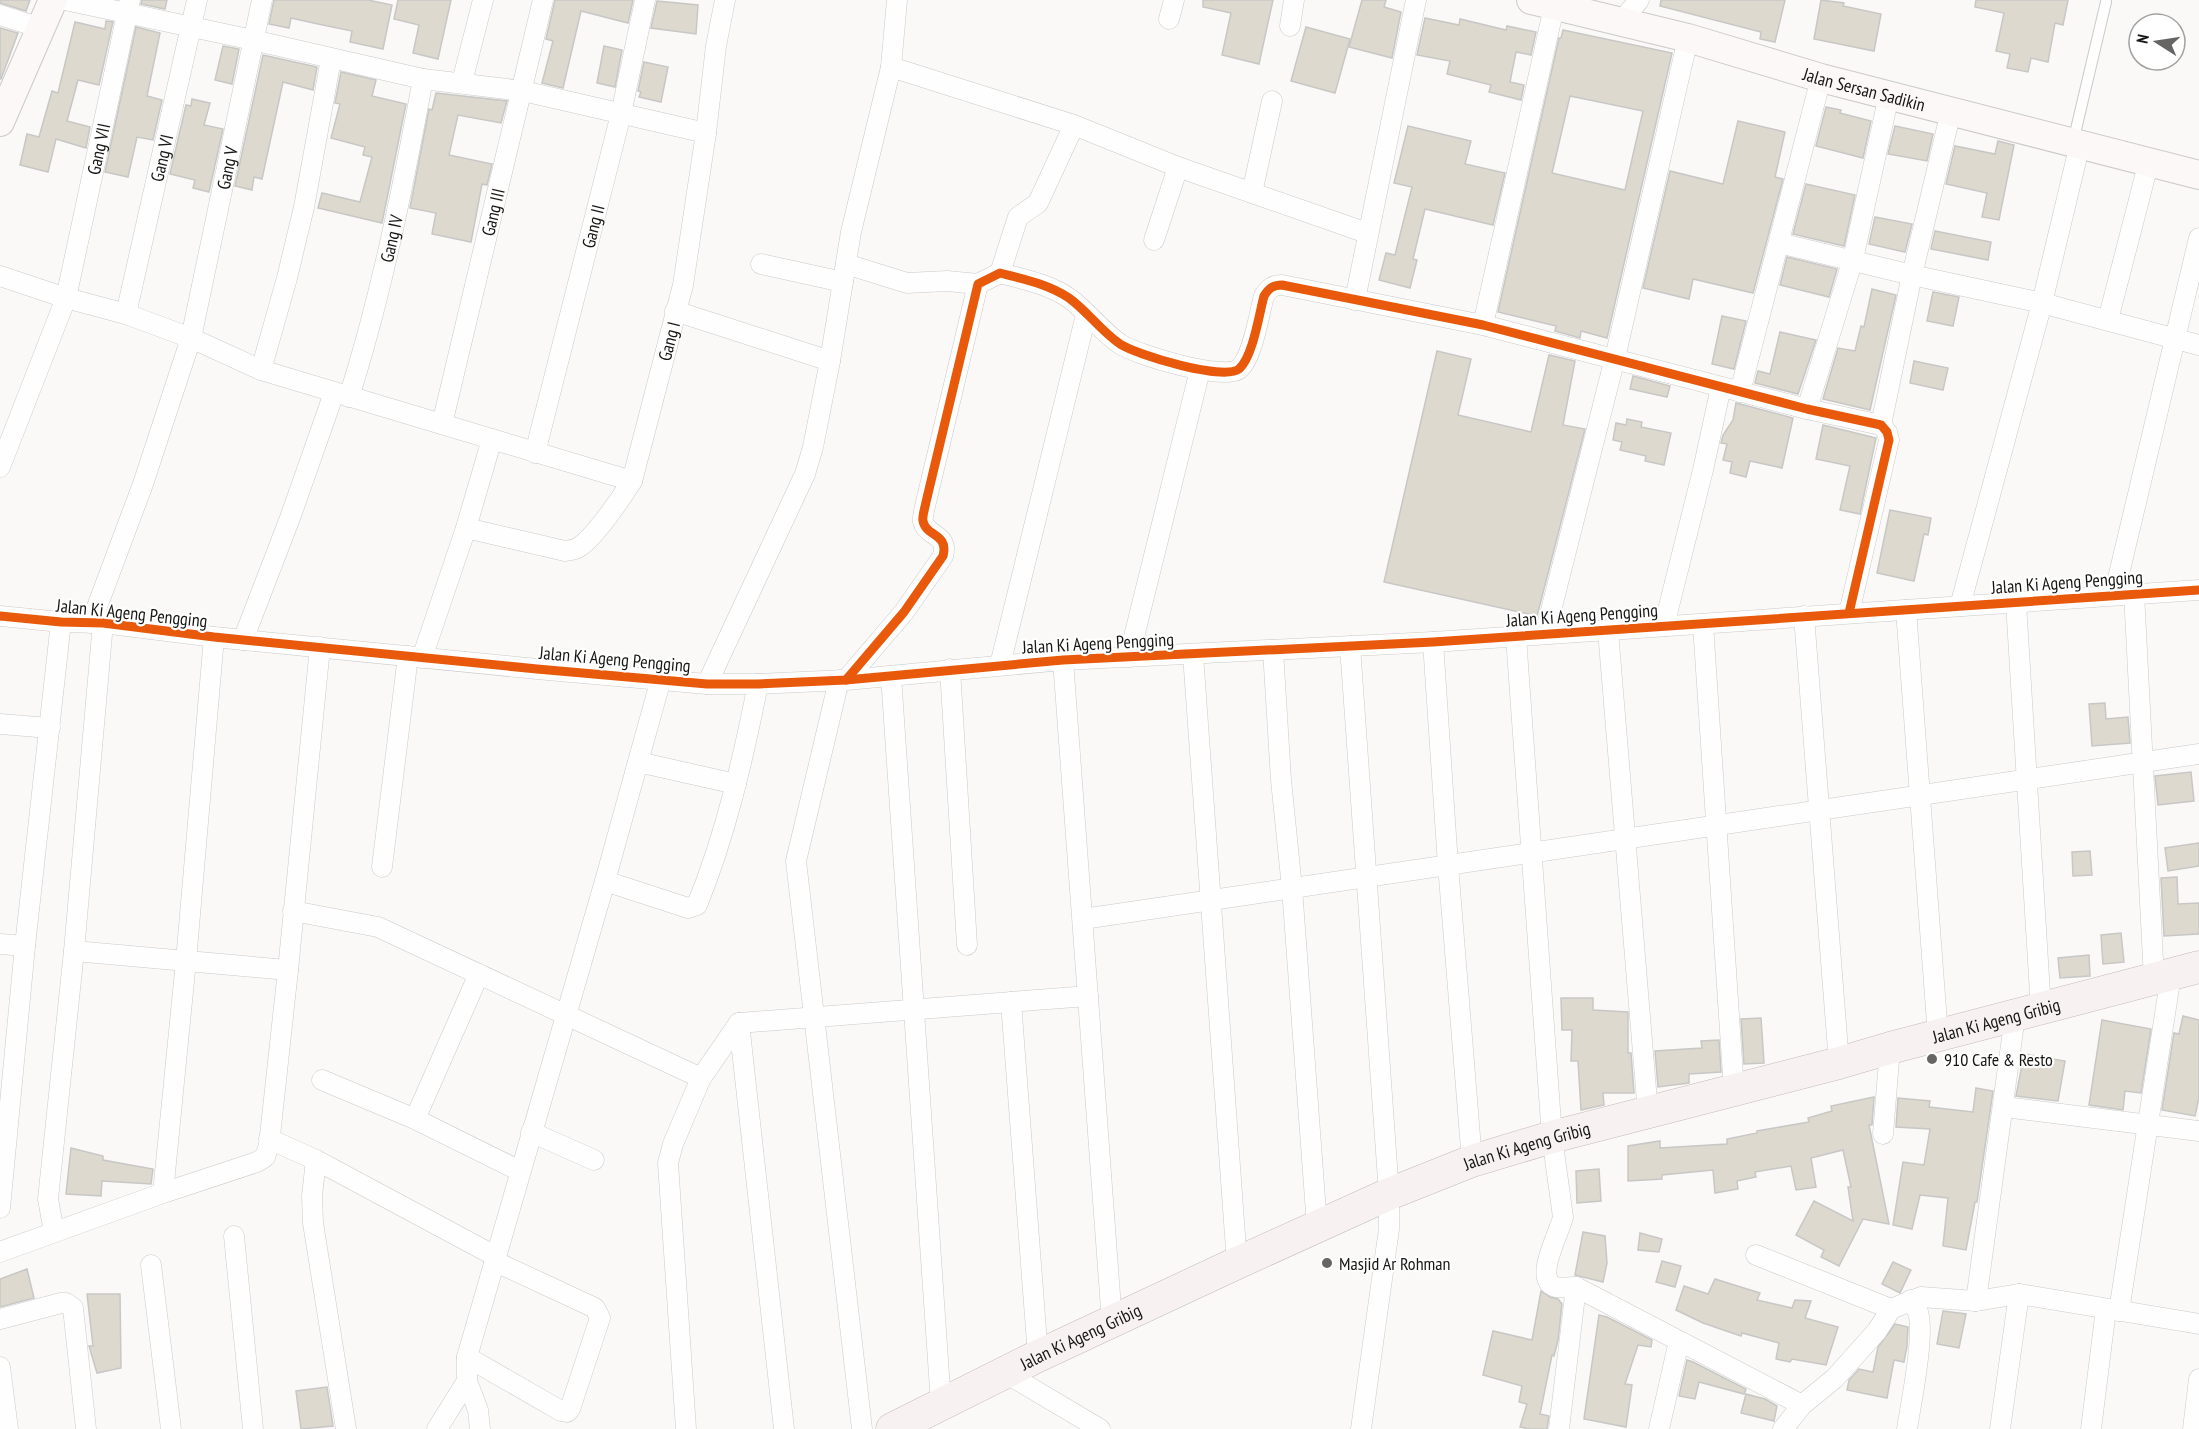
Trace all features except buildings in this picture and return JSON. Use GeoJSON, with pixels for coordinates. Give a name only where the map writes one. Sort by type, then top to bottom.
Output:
{"type":"FeatureCollection","features":[{"type":"Feature","properties":{"kind":"main road"},"geometry":{"type":"LineString","coordinates":[[1,117],[53,0]]}},
{"type":"Feature","properties":{"kind":"main road","name":"Jalan Sersan Sadikin"},"geometry":{"type":"LineString","coordinates":[[1543,3],[1688,38],[1821,78],[2199,175]]}},
{"type":"Feature","properties":{"kind":"main road","name":"Jalan Ki Ageng Gribig"},"geometry":{"type":"LineString","coordinates":[[896,1428],[1038,1356],[1237,1263],[1389,1194],[1472,1161],[1552,1137],[1839,1064],[1890,1048],[2175,974]]}},
{"type":"Feature","properties":{"kind":"street"},"geometry":{"type":"LineString","coordinates":[[65,0],[129,6],[191,27],[423,80],[462,82],[523,91],[706,133]]}},
{"type":"Feature","properties":{"kind":"street","name":"Gang VI"},"geometry":{"type":"LineString","coordinates":[[126,314],[197,0]]}},
{"type":"Feature","properties":{"kind":"street","name":"Gang V"},"geometry":{"type":"LineString","coordinates":[[54,1232],[48,1199],[74,951],[97,623],[191,338],[262,0]]}},
{"type":"Feature","properties":{"kind":"street"},"geometry":{"type":"LineString","coordinates":[[462,82],[483,0]]}},
{"type":"Feature","properties":{"kind":"street","name":"Gang III"},"geometry":{"type":"LineString","coordinates":[[442,424],[543,0]]}},
{"type":"Feature","properties":{"kind":"street","name":"Gang II"},"geometry":{"type":"LineString","coordinates":[[535,453],[621,114],[645,0]]}},
{"type":"Feature","properties":{"kind":"street","name":"Gang I"},"geometry":{"type":"LineString","coordinates":[[466,528],[565,551],[571,550],[584,542],[621,499],[632,481],[683,285],[692,235],[716,46],[725,0]]}},
{"type":"Feature","properties":{"kind":"street"},"geometry":{"type":"LineString","coordinates":[[1168,19],[1174,0]]}},
{"type":"Feature","properties":{"kind":"street"},"geometry":{"type":"LineString","coordinates":[[1290,26],[1294,0]]}},
{"type":"Feature","properties":{"kind":"street"},"geometry":{"type":"LineString","coordinates":[[1355,300],[1416,0]]}},
{"type":"Feature","properties":{"kind":"street"},"geometry":{"type":"LineString","coordinates":[[1620,23],[1639,0]]}},
{"type":"Feature","properties":{"kind":"street"},"geometry":{"type":"LineString","coordinates":[[707,684],[805,474],[813,447],[851,232],[891,67],[891,1]]}},
{"type":"Feature","properties":{"kind":"street"},"geometry":{"type":"LineString","coordinates":[[1483,325],[1543,3]]}},
{"type":"Feature","properties":{"kind":"street","name":"Gang VII"},"geometry":{"type":"LineString","coordinates":[[0,466],[66,298],[129,6]]}},
{"type":"Feature","properties":{"kind":"street"},"geometry":{"type":"LineString","coordinates":[[0,15],[41,28]]}},
{"type":"Feature","properties":{"kind":"street"},"geometry":{"type":"LineString","coordinates":[[1545,634],[1615,358],[1688,38]]}},
{"type":"Feature","properties":{"kind":"street"},"geometry":{"type":"LineString","coordinates":[[261,370],[304,207],[331,59]]}},
{"type":"Feature","properties":{"kind":"street"},"geometry":{"type":"LineString","coordinates":[[891,67],[1074,125],[1178,167],[1367,233]]}},
{"type":"Feature","properties":{"kind":"street"},"geometry":{"type":"LineString","coordinates":[[1664,626],[1731,389],[1779,243],[1821,78]]}},
{"type":"Feature","properties":{"kind":"street","name":"Gang IV"},"geometry":{"type":"LineString","coordinates":[[243,640],[341,395],[366,344],[393,236],[423,80]]}},
{"type":"Feature","properties":{"kind":"street"},"geometry":{"type":"LineString","coordinates":[[1808,409],[1853,259],[1889,95]]}},
{"type":"Feature","properties":{"kind":"street"},"geometry":{"type":"LineString","coordinates":[[1252,193],[1272,101]]}},
{"type":"Feature","properties":{"kind":"street"},"geometry":{"type":"LineString","coordinates":[[1881,425],[1912,275],[1951,111]]}},
{"type":"Feature","properties":{"kind":"street"},"geometry":{"type":"LineString","coordinates":[[1000,273],[1018,218],[1038,203],[1074,125]]}},
{"type":"Feature","properties":{"kind":"street"},"geometry":{"type":"LineString","coordinates":[[1960,606],[2042,303],[2076,143]]}},
{"type":"Feature","properties":{"kind":"street"},"geometry":{"type":"LineString","coordinates":[[2108,320],[2149,161]]}},
{"type":"Feature","properties":{"kind":"street"},"geometry":{"type":"LineString","coordinates":[[1154,240],[1178,167]]}},
{"type":"Feature","properties":{"kind":"street"},"geometry":{"type":"LineString","coordinates":[[2114,595],[2199,238]]}},
{"type":"Feature","properties":{"kind":"street"},"geometry":{"type":"LineString","coordinates":[[1779,243],[2042,303],[2199,345]]}},
{"type":"Feature","properties":{"kind":"street"},"geometry":{"type":"LineString","coordinates":[[761,264],[908,283],[947,281],[978,284],[1000,273],[1052,289],[1069,299],[1122,345],[1161,360],[1200,370],[1227,373],[1240,368],[1249,353],[1264,296],[1268,289],[1275,285],[1483,325],[1808,409],[1881,425],[1887,432],[1889,440],[1849,613]]}},
{"type":"Feature","properties":{"kind":"street"},"geometry":{"type":"LineString","coordinates":[[0,276],[66,298],[126,314],[191,338],[261,370],[632,481]]}},
{"type":"Feature","properties":{"kind":"street"},"geometry":{"type":"LineString","coordinates":[[862,1429],[796,861],[842,680],[904,612],[943,556],[944,545],[939,537],[926,528],[923,516],[978,284]]}},
{"type":"Feature","properties":{"kind":"street"},"geometry":{"type":"LineString","coordinates":[[675,311],[830,361]]}},
{"type":"Feature","properties":{"kind":"street"},"geometry":{"type":"LineString","coordinates":[[1000,665],[1086,315]]}},
{"type":"Feature","properties":{"kind":"street"},"geometry":{"type":"LineString","coordinates":[[1129,657],[1200,370]]}},
{"type":"Feature","properties":{"kind":"street"},"geometry":{"type":"LineString","coordinates":[[382,867],[415,657],[466,528],[492,439]]}},
{"type":"Feature","properties":{"kind":"street","name":"Jalan Ki Ageng Pengging"},"geometry":{"type":"LineString","coordinates":[[0,616],[97,623],[214,638],[707,684],[758,684],[842,680],[1063,660],[1516,637],[2199,590]]}},
{"type":"Feature","properties":{"kind":"street"},"geometry":{"type":"LineString","coordinates":[[2091,1429],[2175,974],[2142,762],[2134,594]]}},
{"type":"Feature","properties":{"kind":"street"},"geometry":{"type":"LineString","coordinates":[[1976,1301],[2004,1107],[2028,1013],[2028,779],[2016,603]]}},
{"type":"Feature","properties":{"kind":"street"},"geometry":{"type":"LineString","coordinates":[[1906,610],[1938,1036]]}},
{"type":"Feature","properties":{"kind":"street"},"geometry":{"type":"LineString","coordinates":[[1804,616],[1839,1064]]}},
{"type":"Feature","properties":{"kind":"street"},"geometry":{"type":"LineString","coordinates":[[0,1208],[25,946],[61,622]]}},
{"type":"Feature","properties":{"kind":"street"},"geometry":{"type":"LineString","coordinates":[[1703,624],[1734,1091]]}},
{"type":"Feature","properties":{"kind":"street"},"geometry":{"type":"LineString","coordinates":[[1608,631],[1648,1113]]}},
{"type":"Feature","properties":{"kind":"street"},"geometry":{"type":"LineString","coordinates":[[1516,637],[1552,1137],[1563,1216],[1546,1264],[1548,1283],[1556,1287],[1576,1287],[1802,1405]]}},
{"type":"Feature","properties":{"kind":"street"},"geometry":{"type":"LineString","coordinates":[[163,1193],[214,638]]}},
{"type":"Feature","properties":{"kind":"street"},"geometry":{"type":"LineString","coordinates":[[1433,642],[1472,1161]]}},
{"type":"Feature","properties":{"kind":"street"},"geometry":{"type":"LineString","coordinates":[[1350,646],[1389,1194],[1389,1229],[1361,1429]]}},
{"type":"Feature","properties":{"kind":"street"},"geometry":{"type":"LineString","coordinates":[[0,1252],[163,1193],[257,1162],[265,1157],[288,970],[320,647]]}},
{"type":"Feature","properties":{"kind":"street"},"geometry":{"type":"LineString","coordinates":[[1273,650],[1281,780],[1292,888],[1317,1226]]}},
{"type":"Feature","properties":{"kind":"street"},"geometry":{"type":"LineString","coordinates":[[1192,655],[1212,900],[1237,1263]]}},
{"type":"Feature","properties":{"kind":"street"},"geometry":{"type":"LineString","coordinates":[[1063,660],[1112,1322]]}},
{"type":"Feature","properties":{"kind":"street"},"geometry":{"type":"LineString","coordinates":[[950,669],[967,945]]}},
{"type":"Feature","properties":{"kind":"street"},"geometry":{"type":"LineString","coordinates":[[891,676],[941,1404]]}},
{"type":"Feature","properties":{"kind":"street"},"geometry":{"type":"LineString","coordinates":[[480,1429],[478,1410],[467,1381],[467,1357],[661,679]]}},
{"type":"Feature","properties":{"kind":"street"},"geometry":{"type":"LineString","coordinates":[[605,881],[688,908],[697,905],[714,864],[742,761],[758,684]]}},
{"type":"Feature","properties":{"kind":"street"},"geometry":{"type":"LineString","coordinates":[[0,724],[50,728]]}},
{"type":"Feature","properties":{"kind":"street"},"geometry":{"type":"LineString","coordinates":[[1083,920],[2199,753]]}},
{"type":"Feature","properties":{"kind":"street"},"geometry":{"type":"LineString","coordinates":[[638,762],[736,784]]}},
{"type":"Feature","properties":{"kind":"street"},"geometry":{"type":"LineString","coordinates":[[293,911],[378,927],[701,1078]]}},
{"type":"Feature","properties":{"kind":"street"},"geometry":{"type":"LineString","coordinates":[[0,944],[25,946]]}},
{"type":"Feature","properties":{"kind":"street"},"geometry":{"type":"LineString","coordinates":[[74,951],[288,970]]}},
{"type":"Feature","properties":{"kind":"street"},"geometry":{"type":"LineString","coordinates":[[415,1119],[479,974]]}},
{"type":"Feature","properties":{"kind":"street"},"geometry":{"type":"LineString","coordinates":[[739,1023],[1088,996]]}},
{"type":"Feature","properties":{"kind":"street"},"geometry":{"type":"LineString","coordinates":[[1011,1002],[1038,1356]]}},
{"type":"Feature","properties":{"kind":"street"},"geometry":{"type":"LineString","coordinates":[[686,1429],[668,1163],[673,1144],[701,1078],[739,1023]]}},
{"type":"Feature","properties":{"kind":"street"},"geometry":{"type":"LineString","coordinates":[[739,1023],[784,1429]]}},
{"type":"Feature","properties":{"kind":"street"},"geometry":{"type":"LineString","coordinates":[[1883,1134],[1890,1048]]}},
{"type":"Feature","properties":{"kind":"street"},"geometry":{"type":"LineString","coordinates":[[322,1080],[415,1119],[520,1171]]}},
{"type":"Feature","properties":{"kind":"street"},"geometry":{"type":"LineString","coordinates":[[2004,1107],[2199,1131]]}},
{"type":"Feature","properties":{"kind":"street"},"geometry":{"type":"LineString","coordinates":[[531,1132],[594,1160]]}},
{"type":"Feature","properties":{"kind":"street"},"geometry":{"type":"LineString","coordinates":[[269,1139],[316,1160],[494,1258],[595,1308],[600,1318],[570,1409],[567,1412],[561,1411],[467,1357]]}},
{"type":"Feature","properties":{"kind":"street"},"geometry":{"type":"LineString","coordinates":[[316,1160],[312,1196],[313,1223],[346,1429]]}},
{"type":"Feature","properties":{"kind":"street"},"geometry":{"type":"LineString","coordinates":[[234,1236],[253,1429]]}},
{"type":"Feature","properties":{"kind":"street"},"geometry":{"type":"LineString","coordinates":[[1756,1255],[1891,1309]]}},
{"type":"Feature","properties":{"kind":"street"},"geometry":{"type":"LineString","coordinates":[[151,1265],[171,1429]]}},
{"type":"Feature","properties":{"kind":"street"},"geometry":{"type":"LineString","coordinates":[[1559,1429],[1576,1287]]}},
{"type":"Feature","properties":{"kind":"street"},"geometry":{"type":"LineString","coordinates":[[2000,1429],[2019,1294]]}},
{"type":"Feature","properties":{"kind":"street"},"geometry":{"type":"LineString","coordinates":[[1783,1429],[1802,1405],[1835,1378],[1877,1331],[1891,1309],[1911,1300],[1932,1297],[1976,1301],[2019,1294],[2199,1324]]}},
{"type":"Feature","properties":{"kind":"street"},"geometry":{"type":"LineString","coordinates":[[1907,1429],[1916,1368],[1919,1323],[1918,1312],[1911,1300]]}},
{"type":"Feature","properties":{"kind":"street"},"geometry":{"type":"LineString","coordinates":[[0,1319],[61,1303],[74,1308],[86,1429]]}},
{"type":"Feature","properties":{"kind":"street"},"geometry":{"type":"LineString","coordinates":[[1659,1429],[1678,1341]]}},
{"type":"Feature","properties":{"kind":"street"},"geometry":{"type":"LineString","coordinates":[[0,1367],[8,1429]]}},
{"type":"Feature","properties":{"kind":"street"},"geometry":{"type":"LineString","coordinates":[[1005,1372],[1100,1429]]}},
{"type":"Feature","properties":{"kind":"street"},"geometry":{"type":"LineString","coordinates":[[2193,1429],[2199,1379]]}},
{"type":"Feature","properties":{"kind":"street"},"geometry":{"type":"LineString","coordinates":[[437,1429],[467,1381]]}},
{"type":"Feature","properties":{"kind":"lane"},"geometry":{"type":"LineString","coordinates":[[2076,143],[2106,2]]}},
{"type":"Feature","properties":{"kind":"cycle path"},"geometry":{"type":"LineString","coordinates":[[846,680],[904,612],[943,556],[943,543],[925,526],[923,514],[978,284],[1000,273],[1035,282],[1061,293],[1076,303],[1113,339],[1129,349],[1161,360],[1216,372],[1230,372],[1239,369],[1244,363],[1252,345],[1264,296],[1272,288],[1282,285],[1483,325],[1807,409],[1881,425],[1887,432],[1889,440],[1849,613]]}},
{"type":"Feature","properties":{"kind":"cycle path"},"geometry":{"type":"LineString","coordinates":[[0,616],[61,622],[103,623],[214,637],[537,669],[707,684],[758,684],[846,680],[1063,660],[1433,642],[2199,590]]}},
{"type":"Feature","properties":{"kind":"place","name":"910 Cafe & Resto"},"geometry":{"type":"Point","coordinates":[1932,1059]}},
{"type":"Feature","properties":{"kind":"place","name":"Masjid Ar Rohman"},"geometry":{"type":"Point","coordinates":[1327,1263]}}]}
